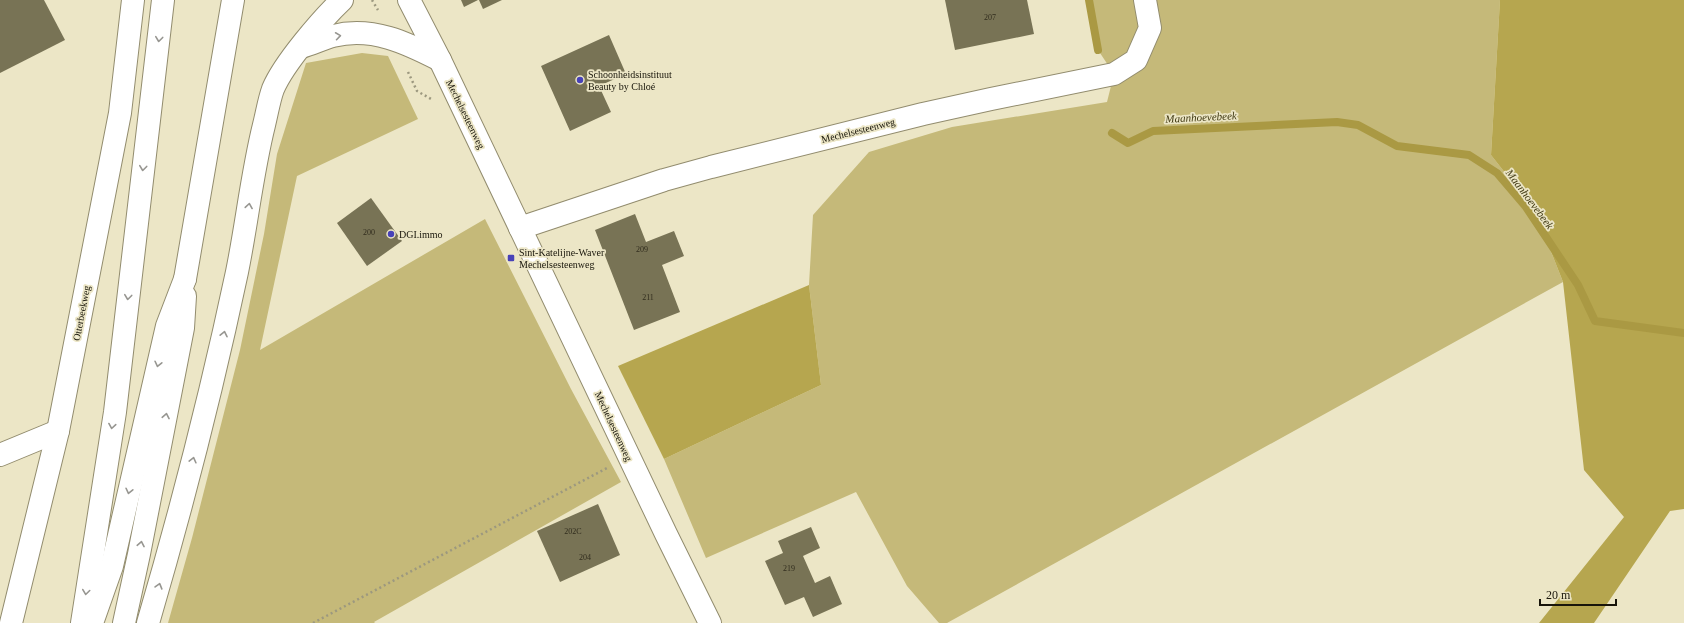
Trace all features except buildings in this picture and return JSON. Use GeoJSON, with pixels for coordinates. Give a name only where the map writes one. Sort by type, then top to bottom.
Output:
{"type":"FeatureCollection","features":[{"type":"Feature","properties":{"kind":"main road","name":"Otterbeekweg"},"geometry":{"type":"LineString","coordinates":[[11,623],[58,431],[120,113],[133,0]]}},
{"type":"Feature","properties":{"kind":"main road"},"geometry":{"type":"LineString","coordinates":[[82,623],[115,412],[163,0]]}},
{"type":"Feature","properties":{"kind":"main road"},"geometry":{"type":"LineString","coordinates":[[124,623],[140,554],[183,328],[185,279],[233,0]]}},
{"type":"Feature","properties":{"kind":"main road"},"geometry":{"type":"LineString","coordinates":[[148,623],[174,533],[221,346],[245,231],[258,150],[273,89],[301,47],[342,0]]}},
{"type":"Feature","properties":{"kind":"main road","name":"Mechelsesteenweg"},"geometry":{"type":"LineString","coordinates":[[409,0],[440,60],[629,457],[710,623]]}},
{"type":"Feature","properties":{"kind":"main road","name":"Mechelsesteenweg"},"geometry":{"type":"LineString","coordinates":[[520,228],[664,180],[718,165],[915,116],[1114,74],[1136,60],[1150,28],[1145,0]]}},
{"type":"Feature","properties":{"kind":"main road"},"geometry":{"type":"LineString","coordinates":[[301,47],[335,36],[361,34],[398,40],[440,60]]}},
{"type":"Feature","properties":{"kind":"main road"},"geometry":{"type":"LineString","coordinates":[[92,623],[112,566],[167,326],[185,279]]}},
{"type":"Feature","properties":{"kind":"main road"},"geometry":{"type":"LineString","coordinates":[[0,455],[58,431]]}},
{"type":"Feature","properties":{"kind":"path"},"geometry":{"type":"LineString","coordinates":[[313,623],[629,457]]}},
{"type":"Feature","properties":{"kind":"shaded area"},"geometry":{"type":"Polygon","coordinates":[[[1089,0],[1500,0],[1491,155],[1535,211],[1563,282],[947,623],[939,623],[907,586],[856,492],[706,558],[664,459],[821,385],[809,285],[813,215],[869,152],[952,127],[1107,102],[1114,74],[1098,50],[1089,0]]]}},
{"type":"Feature","properties":{"kind":"shaded area"},"geometry":{"type":"Polygon","coordinates":[[[1500,0],[1684,0],[1684,509],[1670,511],[1594,623],[1539,623],[1624,517],[1584,470],[1563,282],[1535,211],[1491,155],[1500,0]]]}},
{"type":"Feature","properties":{"kind":"shaded area"},"geometry":{"type":"Polygon","coordinates":[[[362,53],[388,56],[418,119],[297,176],[260,350],[485,219],[571,389],[621,482],[374,622],[375,623],[168,623],[192,538],[240,350],[264,234],[277,154],[306,63],[362,53]]]}},
{"type":"Feature","properties":{"kind":"shaded area"},"geometry":{"type":"Polygon","coordinates":[[[809,285],[821,385],[664,459],[618,366],[809,285]]]}},
{"type":"Feature","properties":{"kind":"waterway","name":"Maanhoevebeek"},"geometry":{"type":"LineString","coordinates":[[1089,0],[1098,50]]}},
{"type":"Feature","properties":{"kind":"waterway","name":"Maanhoevebeek"},"geometry":{"type":"LineString","coordinates":[[1112,133],[1128,143],[1153,131],[1337,122],[1358,125],[1397,146],[1469,155],[1497,173],[1526,207],[1578,285],[1595,321],[1684,333]]}},
{"type":"Feature","properties":{"kind":"place","name":"Schoonheidsinstituut Beauty by Chloé"},"geometry":{"type":"Point","coordinates":[580,80]}},
{"type":"Feature","properties":{"kind":"place","name":"DGI.immo"},"geometry":{"type":"Point","coordinates":[391,234]}},
{"type":"Feature","properties":{"kind":"place","name":"Sint-Katelijne-Waver Mechelsesteenweg"},"geometry":{"type":"Point","coordinates":[511,258]}}]}
